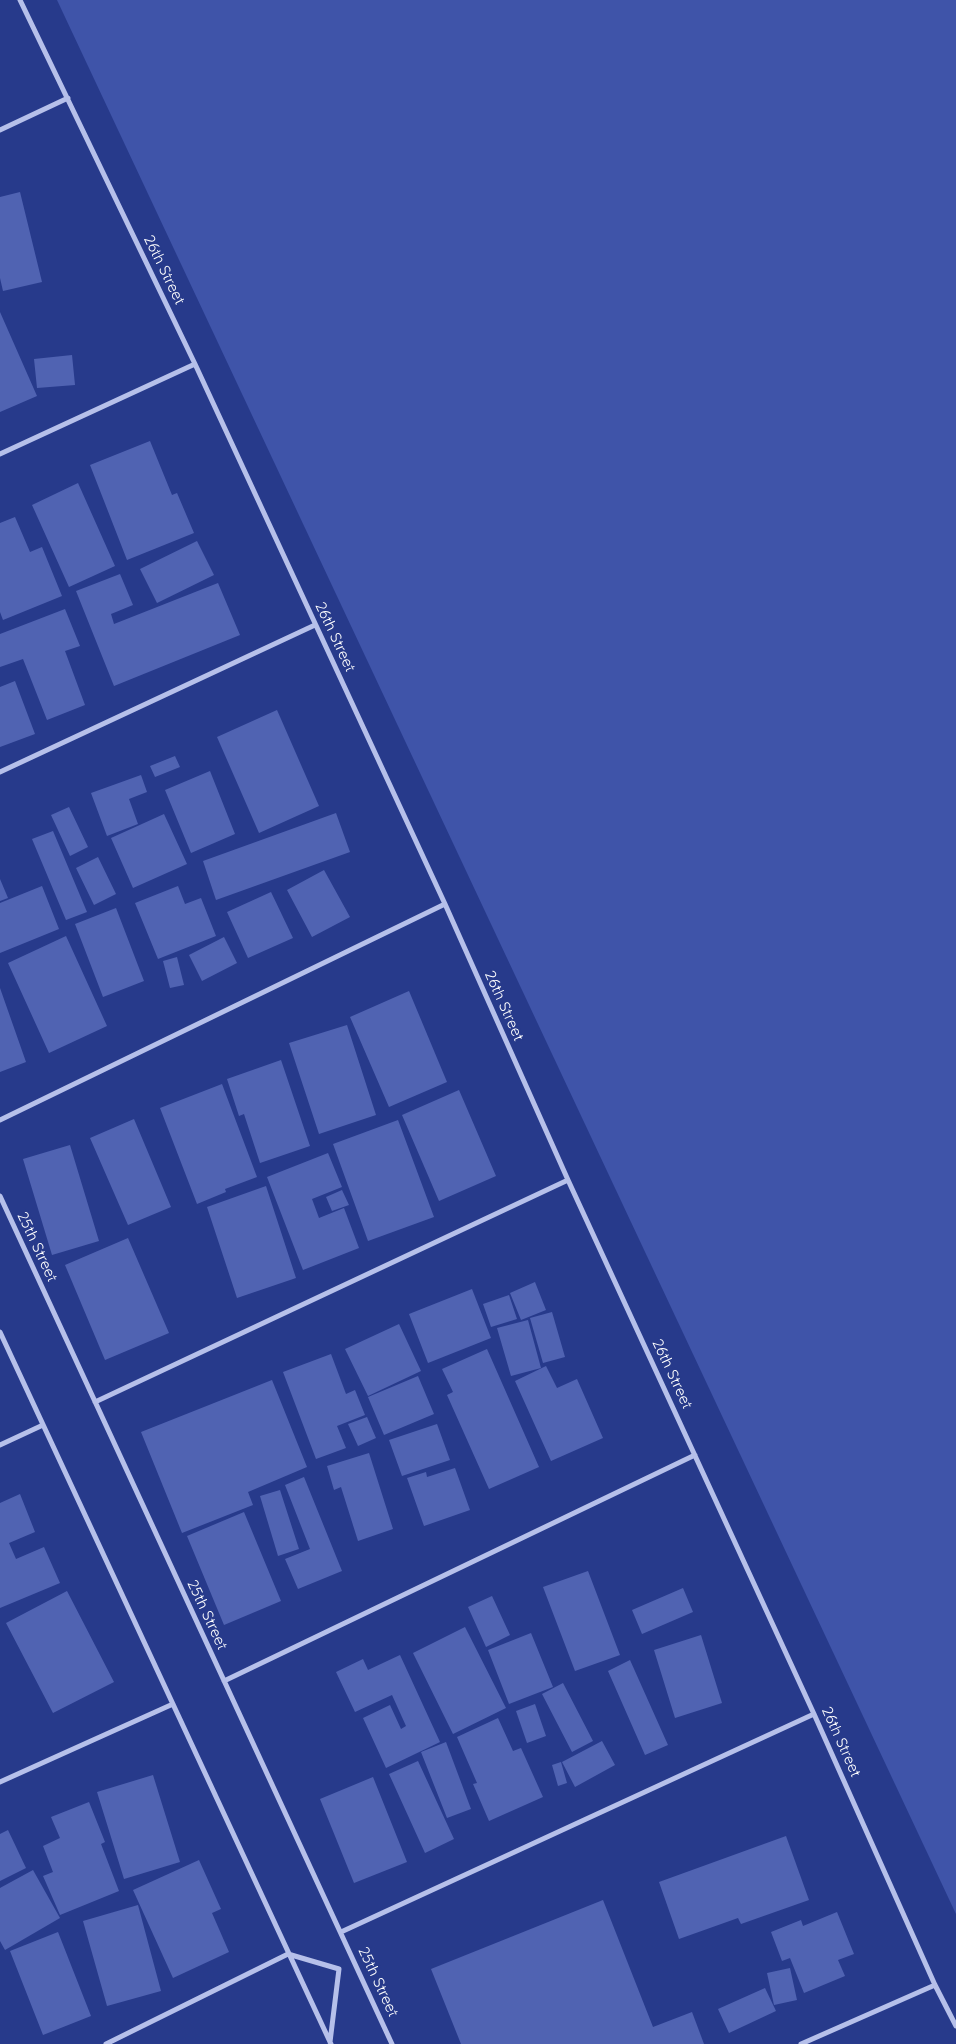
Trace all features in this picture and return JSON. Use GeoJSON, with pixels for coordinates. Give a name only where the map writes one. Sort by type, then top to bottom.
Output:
{"type":"FeatureCollection","features":[{"type":"Feature","properties":{"kind":"street","name":"26th Street"},"geometry":{"type":"LineString","coordinates":[[20,0],[195,364],[445,904],[568,1180],[696,1455],[956,2026]]}},
{"type":"Feature","properties":{"kind":"street"},"geometry":{"type":"LineString","coordinates":[[0,130],[68,98]]}},
{"type":"Feature","properties":{"kind":"street"},"geometry":{"type":"LineString","coordinates":[[0,454],[195,364]]}},
{"type":"Feature","properties":{"kind":"street"},"geometry":{"type":"LineString","coordinates":[[0,772],[315,625]]}},
{"type":"Feature","properties":{"kind":"street"},"geometry":{"type":"LineString","coordinates":[[0,1120],[445,904]]}},
{"type":"Feature","properties":{"kind":"street"},"geometry":{"type":"LineString","coordinates":[[95,1402],[568,1180]]}},
{"type":"Feature","properties":{"kind":"street","name":"25th Street"},"geometry":{"type":"LineString","coordinates":[[0,1196],[392,2044]]}},
{"type":"Feature","properties":{"kind":"street"},"geometry":{"type":"LineString","coordinates":[[0,1332],[331,2043]]}},
{"type":"Feature","properties":{"kind":"street"},"geometry":{"type":"LineString","coordinates":[[0,1445],[43,1425]]}},
{"type":"Feature","properties":{"kind":"street"},"geometry":{"type":"LineString","coordinates":[[224,1681],[696,1455]]}},
{"type":"Feature","properties":{"kind":"street"},"geometry":{"type":"LineString","coordinates":[[0,1782],[173,1704]]}},
{"type":"Feature","properties":{"kind":"street"},"geometry":{"type":"LineString","coordinates":[[341,1932],[814,1714]]}},
{"type":"Feature","properties":{"kind":"street"},"geometry":{"type":"LineString","coordinates":[[106,2044],[288,1954],[338,1969],[331,2043]]}},
{"type":"Feature","properties":{"kind":"street"},"geometry":{"type":"LineString","coordinates":[[801,2044],[936,1985]]}},
{"type":"Feature","properties":{"kind":"shaded area"},"geometry":{"type":"Polygon","coordinates":[[[57,0],[956,0],[956,1914],[57,0]]]}},
{"type":"Feature","properties":{"kind":"building"},"geometry":{"type":"Polygon","coordinates":[[[20,192],[42,282],[3,291],[0,278],[0,197],[20,192]]]}},
{"type":"Feature","properties":{"kind":"building"},"geometry":{"type":"Polygon","coordinates":[[[0,312],[37,396],[0,412],[0,312]]]}},
{"type":"Feature","properties":{"kind":"building"},"geometry":{"type":"Polygon","coordinates":[[[72,355],[75,385],[37,388],[34,359],[72,355]]]}},
{"type":"Feature","properties":{"kind":"building"},"geometry":{"type":"Polygon","coordinates":[[[150,441],[172,495],[177,493],[194,533],[127,560],[90,465],[150,441]]]}},
{"type":"Feature","properties":{"kind":"building"},"geometry":{"type":"Polygon","coordinates":[[[78,483],[115,566],[69,587],[32,505],[78,483]]]}},
{"type":"Feature","properties":{"kind":"building"},"geometry":{"type":"Polygon","coordinates":[[[15,517],[30,552],[42,547],[62,596],[3,620],[0,612],[0,523],[15,517]]]}},
{"type":"Feature","properties":{"kind":"building"},"geometry":{"type":"Polygon","coordinates":[[[197,541],[214,575],[157,603],[140,569],[197,541]]]}},
{"type":"Feature","properties":{"kind":"building"},"geometry":{"type":"Polygon","coordinates":[[[120,574],[133,605],[111,614],[114,624],[218,583],[240,635],[114,686],[76,591],[120,574]]]}},
{"type":"Feature","properties":{"kind":"building"},"geometry":{"type":"Polygon","coordinates":[[[65,609],[80,646],[65,651],[85,705],[47,720],[23,659],[0,667],[0,634],[65,609]]]}},
{"type":"Feature","properties":{"kind":"building"},"geometry":{"type":"Polygon","coordinates":[[[15,681],[35,734],[0,747],[0,687],[15,681]]]}},
{"type":"Feature","properties":{"kind":"building"},"geometry":{"type":"Polygon","coordinates":[[[277,710],[319,806],[259,833],[217,737],[277,710]]]}},
{"type":"Feature","properties":{"kind":"building"},"geometry":{"type":"Polygon","coordinates":[[[175,756],[180,767],[155,777],[150,766],[175,756]]]}},
{"type":"Feature","properties":{"kind":"building"},"geometry":{"type":"Polygon","coordinates":[[[210,771],[235,834],[191,853],[165,790],[210,771]]]}},
{"type":"Feature","properties":{"kind":"building"},"geometry":{"type":"Polygon","coordinates":[[[141,775],[147,792],[129,799],[138,824],[107,836],[91,793],[141,775]]]}},
{"type":"Feature","properties":{"kind":"building"},"geometry":{"type":"Polygon","coordinates":[[[69,807],[88,847],[70,856],[51,815],[69,807]]]}},
{"type":"Feature","properties":{"kind":"building"},"geometry":{"type":"Polygon","coordinates":[[[336,813],[350,852],[216,900],[203,861],[336,813]]]}},
{"type":"Feature","properties":{"kind":"building"},"geometry":{"type":"Polygon","coordinates":[[[164,814],[187,864],[133,888],[111,838],[164,814]]]}},
{"type":"Feature","properties":{"kind":"building"},"geometry":{"type":"Polygon","coordinates":[[[53,831],[87,912],[66,920],[32,839],[53,831]]]}},
{"type":"Feature","properties":{"kind":"building"},"geometry":{"type":"Polygon","coordinates":[[[98,857],[116,894],[94,905],[76,868],[98,857]]]}},
{"type":"Feature","properties":{"kind":"building"},"geometry":{"type":"Polygon","coordinates":[[[324,870],[350,917],[312,937],[287,890],[324,870]]]}},
{"type":"Feature","properties":{"kind":"building"},"geometry":{"type":"Polygon","coordinates":[[[0,879],[8,898],[0,901],[0,879]]]}},
{"type":"Feature","properties":{"kind":"building"},"geometry":{"type":"Polygon","coordinates":[[[42,886],[59,929],[0,953],[0,903],[42,886]]]}},
{"type":"Feature","properties":{"kind":"building"},"geometry":{"type":"Polygon","coordinates":[[[178,886],[185,904],[201,898],[216,936],[158,959],[135,903],[178,886]]]}},
{"type":"Feature","properties":{"kind":"building"},"geometry":{"type":"Polygon","coordinates":[[[271,892],[293,938],[248,958],[227,912],[271,892]]]}},
{"type":"Feature","properties":{"kind":"building"},"geometry":{"type":"Polygon","coordinates":[[[116,908],[144,981],[103,997],[75,924],[116,908]]]}},
{"type":"Feature","properties":{"kind":"building"},"geometry":{"type":"Polygon","coordinates":[[[66,936],[107,1026],[49,1053],[8,963],[66,936]]]}},
{"type":"Feature","properties":{"kind":"building"},"geometry":{"type":"Polygon","coordinates":[[[224,937],[237,963],[202,981],[189,955],[224,937]]]}},
{"type":"Feature","properties":{"kind":"building"},"geometry":{"type":"Polygon","coordinates":[[[177,957],[184,985],[170,988],[163,961],[177,957]]]}},
{"type":"Feature","properties":{"kind":"building"},"geometry":{"type":"Polygon","coordinates":[[[0,988],[26,1062],[0,1072],[0,988]]]}},
{"type":"Feature","properties":{"kind":"building"},"geometry":{"type":"Polygon","coordinates":[[[409,991],[447,1082],[389,1107],[350,1017],[409,991]]]}},
{"type":"Feature","properties":{"kind":"building"},"geometry":{"type":"Polygon","coordinates":[[[347,1025],[376,1115],[319,1134],[289,1043],[347,1025]]]}},
{"type":"Feature","properties":{"kind":"building"},"geometry":{"type":"Polygon","coordinates":[[[281,1060],[310,1146],[260,1163],[244,1114],[239,1116],[227,1079],[281,1060]]]}},
{"type":"Feature","properties":{"kind":"building"},"geometry":{"type":"Polygon","coordinates":[[[222,1084],[257,1177],[225,1189],[226,1192],[197,1204],[160,1108],[222,1084]]]}},
{"type":"Feature","properties":{"kind":"building"},"geometry":{"type":"Polygon","coordinates":[[[459,1090],[496,1176],[439,1201],[402,1115],[459,1090]]]}},
{"type":"Feature","properties":{"kind":"building"},"geometry":{"type":"Polygon","coordinates":[[[134,1119],[171,1207],[128,1225],[90,1138],[134,1119]]]}},
{"type":"Feature","properties":{"kind":"building"},"geometry":{"type":"Polygon","coordinates":[[[398,1120],[434,1217],[368,1241],[333,1144],[398,1120]]]}},
{"type":"Feature","properties":{"kind":"building"},"geometry":{"type":"Polygon","coordinates":[[[70,1145],[99,1241],[52,1255],[23,1159],[70,1145]]]}},
{"type":"Feature","properties":{"kind":"building"},"geometry":{"type":"Polygon","coordinates":[[[328,1153],[342,1187],[312,1199],[319,1218],[344,1208],[359,1248],[303,1270],[267,1177],[328,1153]]]}},
{"type":"Feature","properties":{"kind":"building"},"geometry":{"type":"Polygon","coordinates":[[[266,1186],[296,1278],[237,1298],[207,1207],[266,1186]]]}},
{"type":"Feature","properties":{"kind":"building"},"geometry":{"type":"Polygon","coordinates":[[[342,1190],[349,1205],[332,1211],[326,1197],[342,1190]]]}},
{"type":"Feature","properties":{"kind":"building"},"geometry":{"type":"Polygon","coordinates":[[[128,1238],[169,1333],[105,1360],[65,1265],[128,1238]]]}},
{"type":"Feature","properties":{"kind":"building"},"geometry":{"type":"Polygon","coordinates":[[[535,1282],[546,1310],[521,1320],[510,1293],[535,1282]]]}},
{"type":"Feature","properties":{"kind":"building"},"geometry":{"type":"Polygon","coordinates":[[[472,1289],[491,1338],[428,1363],[409,1314],[472,1289]]]}},
{"type":"Feature","properties":{"kind":"building"},"geometry":{"type":"Polygon","coordinates":[[[509,1295],[517,1319],[491,1327],[483,1304],[509,1295]]]}},
{"type":"Feature","properties":{"kind":"building"},"geometry":{"type":"Polygon","coordinates":[[[552,1312],[565,1357],[543,1363],[530,1318],[552,1312]]]}},
{"type":"Feature","properties":{"kind":"building"},"geometry":{"type":"Polygon","coordinates":[[[528,1320],[541,1368],[511,1376],[497,1328],[528,1320]]]}},
{"type":"Feature","properties":{"kind":"building"},"geometry":{"type":"Polygon","coordinates":[[[399,1324],[421,1371],[368,1396],[345,1349],[399,1324]]]}},
{"type":"Feature","properties":{"kind":"building"},"geometry":{"type":"Polygon","coordinates":[[[487,1349],[539,1467],[489,1489],[447,1395],[453,1392],[442,1369],[487,1349]]]}},
{"type":"Feature","properties":{"kind":"building"},"geometry":{"type":"Polygon","coordinates":[[[331,1354],[346,1394],[355,1390],[365,1415],[337,1426],[346,1448],[316,1459],[283,1372],[331,1354]]]}},
{"type":"Feature","properties":{"kind":"building"},"geometry":{"type":"Polygon","coordinates":[[[546,1366],[557,1388],[577,1379],[603,1438],[551,1461],[515,1381],[546,1366]]]}},
{"type":"Feature","properties":{"kind":"building"},"geometry":{"type":"Polygon","coordinates":[[[418,1376],[434,1414],[384,1435],[368,1397],[418,1376]]]}},
{"type":"Feature","properties":{"kind":"building"},"geometry":{"type":"Polygon","coordinates":[[[272,1380],[307,1467],[248,1492],[253,1505],[182,1533],[141,1432],[272,1380]]]}},
{"type":"Feature","properties":{"kind":"building"},"geometry":{"type":"Polygon","coordinates":[[[367,1417],[376,1438],[358,1446],[348,1424],[367,1417]]]}},
{"type":"Feature","properties":{"kind":"building"},"geometry":{"type":"Polygon","coordinates":[[[437,1424],[450,1460],[402,1476],[389,1440],[437,1424]]]}},
{"type":"Feature","properties":{"kind":"building"},"geometry":{"type":"Polygon","coordinates":[[[369,1453],[393,1529],[358,1541],[341,1487],[334,1490],[327,1466],[369,1453]]]}},
{"type":"Feature","properties":{"kind":"building"},"geometry":{"type":"Polygon","coordinates":[[[455,1468],[470,1510],[424,1526],[407,1478],[426,1472],[427,1477],[455,1468]]]}},
{"type":"Feature","properties":{"kind":"building"},"geometry":{"type":"Polygon","coordinates":[[[304,1477],[342,1571],[298,1589],[285,1559],[310,1549],[285,1485],[304,1477]]]}},
{"type":"Feature","properties":{"kind":"building"},"geometry":{"type":"Polygon","coordinates":[[[280,1490],[299,1549],[278,1556],[260,1496],[280,1490]]]}},
{"type":"Feature","properties":{"kind":"building"},"geometry":{"type":"Polygon","coordinates":[[[20,1494],[35,1532],[9,1543],[16,1559],[44,1547],[60,1583],[0,1608],[0,1503],[20,1494]]]}},
{"type":"Feature","properties":{"kind":"building"},"geometry":{"type":"Polygon","coordinates":[[[244,1512],[281,1601],[224,1625],[187,1536],[244,1512]]]}},
{"type":"Feature","properties":{"kind":"building"},"geometry":{"type":"Polygon","coordinates":[[[588,1571],[620,1655],[575,1671],[543,1587],[588,1571]]]}},
{"type":"Feature","properties":{"kind":"building"},"geometry":{"type":"Polygon","coordinates":[[[683,1588],[693,1612],[642,1634],[632,1610],[683,1588]]]}},
{"type":"Feature","properties":{"kind":"building"},"geometry":{"type":"Polygon","coordinates":[[[67,1591],[114,1682],[53,1713],[6,1623],[67,1591]]]}},
{"type":"Feature","properties":{"kind":"building"},"geometry":{"type":"Polygon","coordinates":[[[492,1596],[510,1635],[486,1647],[468,1607],[492,1596]]]}},
{"type":"Feature","properties":{"kind":"building"},"geometry":{"type":"Polygon","coordinates":[[[465,1627],[506,1708],[453,1734],[413,1653],[465,1627]]]}},
{"type":"Feature","properties":{"kind":"building"},"geometry":{"type":"Polygon","coordinates":[[[531,1633],[553,1687],[509,1704],[488,1650],[531,1633]]]}},
{"type":"Feature","properties":{"kind":"building"},"geometry":{"type":"Polygon","coordinates":[[[701,1635],[722,1703],[675,1718],[654,1650],[701,1635]]]}},
{"type":"Feature","properties":{"kind":"building"},"geometry":{"type":"Polygon","coordinates":[[[400,1655],[440,1742],[386,1768],[363,1718],[390,1705],[401,1729],[406,1726],[392,1695],[355,1712],[336,1672],[363,1659],[368,1670],[400,1655]]]}},
{"type":"Feature","properties":{"kind":"building"},"geometry":{"type":"Polygon","coordinates":[[[630,1660],[668,1745],[645,1755],[608,1671],[630,1660]]]}},
{"type":"Feature","properties":{"kind":"building"},"geometry":{"type":"Polygon","coordinates":[[[563,1683],[593,1741],[572,1752],[542,1694],[563,1683]]]}},
{"type":"Feature","properties":{"kind":"building"},"geometry":{"type":"Polygon","coordinates":[[[535,1704],[546,1736],[527,1743],[516,1711],[535,1704]]]}},
{"type":"Feature","properties":{"kind":"building"},"geometry":{"type":"Polygon","coordinates":[[[498,1718],[513,1751],[521,1748],[543,1797],[489,1821],[473,1784],[477,1783],[457,1737],[498,1718]]]}},
{"type":"Feature","properties":{"kind":"building"},"geometry":{"type":"Polygon","coordinates":[[[602,1741],[615,1765],[575,1787],[562,1762],[602,1741]]]}},
{"type":"Feature","properties":{"kind":"building"},"geometry":{"type":"Polygon","coordinates":[[[446,1742],[471,1809],[447,1818],[421,1752],[446,1742]]]}},
{"type":"Feature","properties":{"kind":"building"},"geometry":{"type":"Polygon","coordinates":[[[418,1761],[454,1839],[425,1853],[389,1774],[418,1761]]]}},
{"type":"Feature","properties":{"kind":"building"},"geometry":{"type":"Polygon","coordinates":[[[561,1762],[567,1783],[558,1786],[552,1765],[561,1762]]]}},
{"type":"Feature","properties":{"kind":"building"},"geometry":{"type":"Polygon","coordinates":[[[153,1775],[180,1862],[124,1879],[97,1792],[153,1775]]]}},
{"type":"Feature","properties":{"kind":"building"},"geometry":{"type":"Polygon","coordinates":[[[373,1777],[407,1862],[354,1883],[320,1799],[373,1777]]]}},
{"type":"Feature","properties":{"kind":"building"},"geometry":{"type":"Polygon","coordinates":[[[89,1802],[105,1842],[101,1844],[119,1891],[60,1915],[43,1876],[53,1872],[43,1846],[60,1838],[51,1817],[89,1802]]]}},
{"type":"Feature","properties":{"kind":"building"},"geometry":{"type":"Polygon","coordinates":[[[8,1830],[26,1868],[0,1881],[0,1834],[8,1830]]]}},
{"type":"Feature","properties":{"kind":"building"},"geometry":{"type":"Polygon","coordinates":[[[786,1836],[809,1900],[741,1924],[738,1918],[679,1939],[659,1882],[786,1836]]]}},
{"type":"Feature","properties":{"kind":"building"},"geometry":{"type":"Polygon","coordinates":[[[199,1860],[221,1909],[212,1913],[229,1952],[173,1978],[133,1890],[199,1860]]]}},
{"type":"Feature","properties":{"kind":"building"},"geometry":{"type":"Polygon","coordinates":[[[33,1870],[60,1918],[5,1950],[0,1941],[0,1888],[33,1870]]]}},
{"type":"Feature","properties":{"kind":"building"},"geometry":{"type":"Polygon","coordinates":[[[603,1900],[653,2027],[692,2012],[704,2044],[461,2044],[431,1969],[603,1900]]]}},
{"type":"Feature","properties":{"kind":"building"},"geometry":{"type":"Polygon","coordinates":[[[138,1905],[161,1991],[107,2006],[83,1921],[138,1905]]]}},
{"type":"Feature","properties":{"kind":"building"},"geometry":{"type":"Polygon","coordinates":[[[837,1912],[854,1954],[838,1960],[845,1976],[804,1993],[790,1958],[782,1961],[771,1932],[801,1920],[803,1926],[837,1912]]]}},
{"type":"Feature","properties":{"kind":"building"},"geometry":{"type":"Polygon","coordinates":[[[58,1932],[91,2016],[43,2035],[10,1951],[58,1932]]]}},
{"type":"Feature","properties":{"kind":"building"},"geometry":{"type":"Polygon","coordinates":[[[790,1968],[797,2000],[774,2005],[767,1973],[790,1968]]]}},
{"type":"Feature","properties":{"kind":"building"},"geometry":{"type":"Polygon","coordinates":[[[765,1988],[776,2011],[729,2033],[718,2009],[765,1988]]]}}]}
